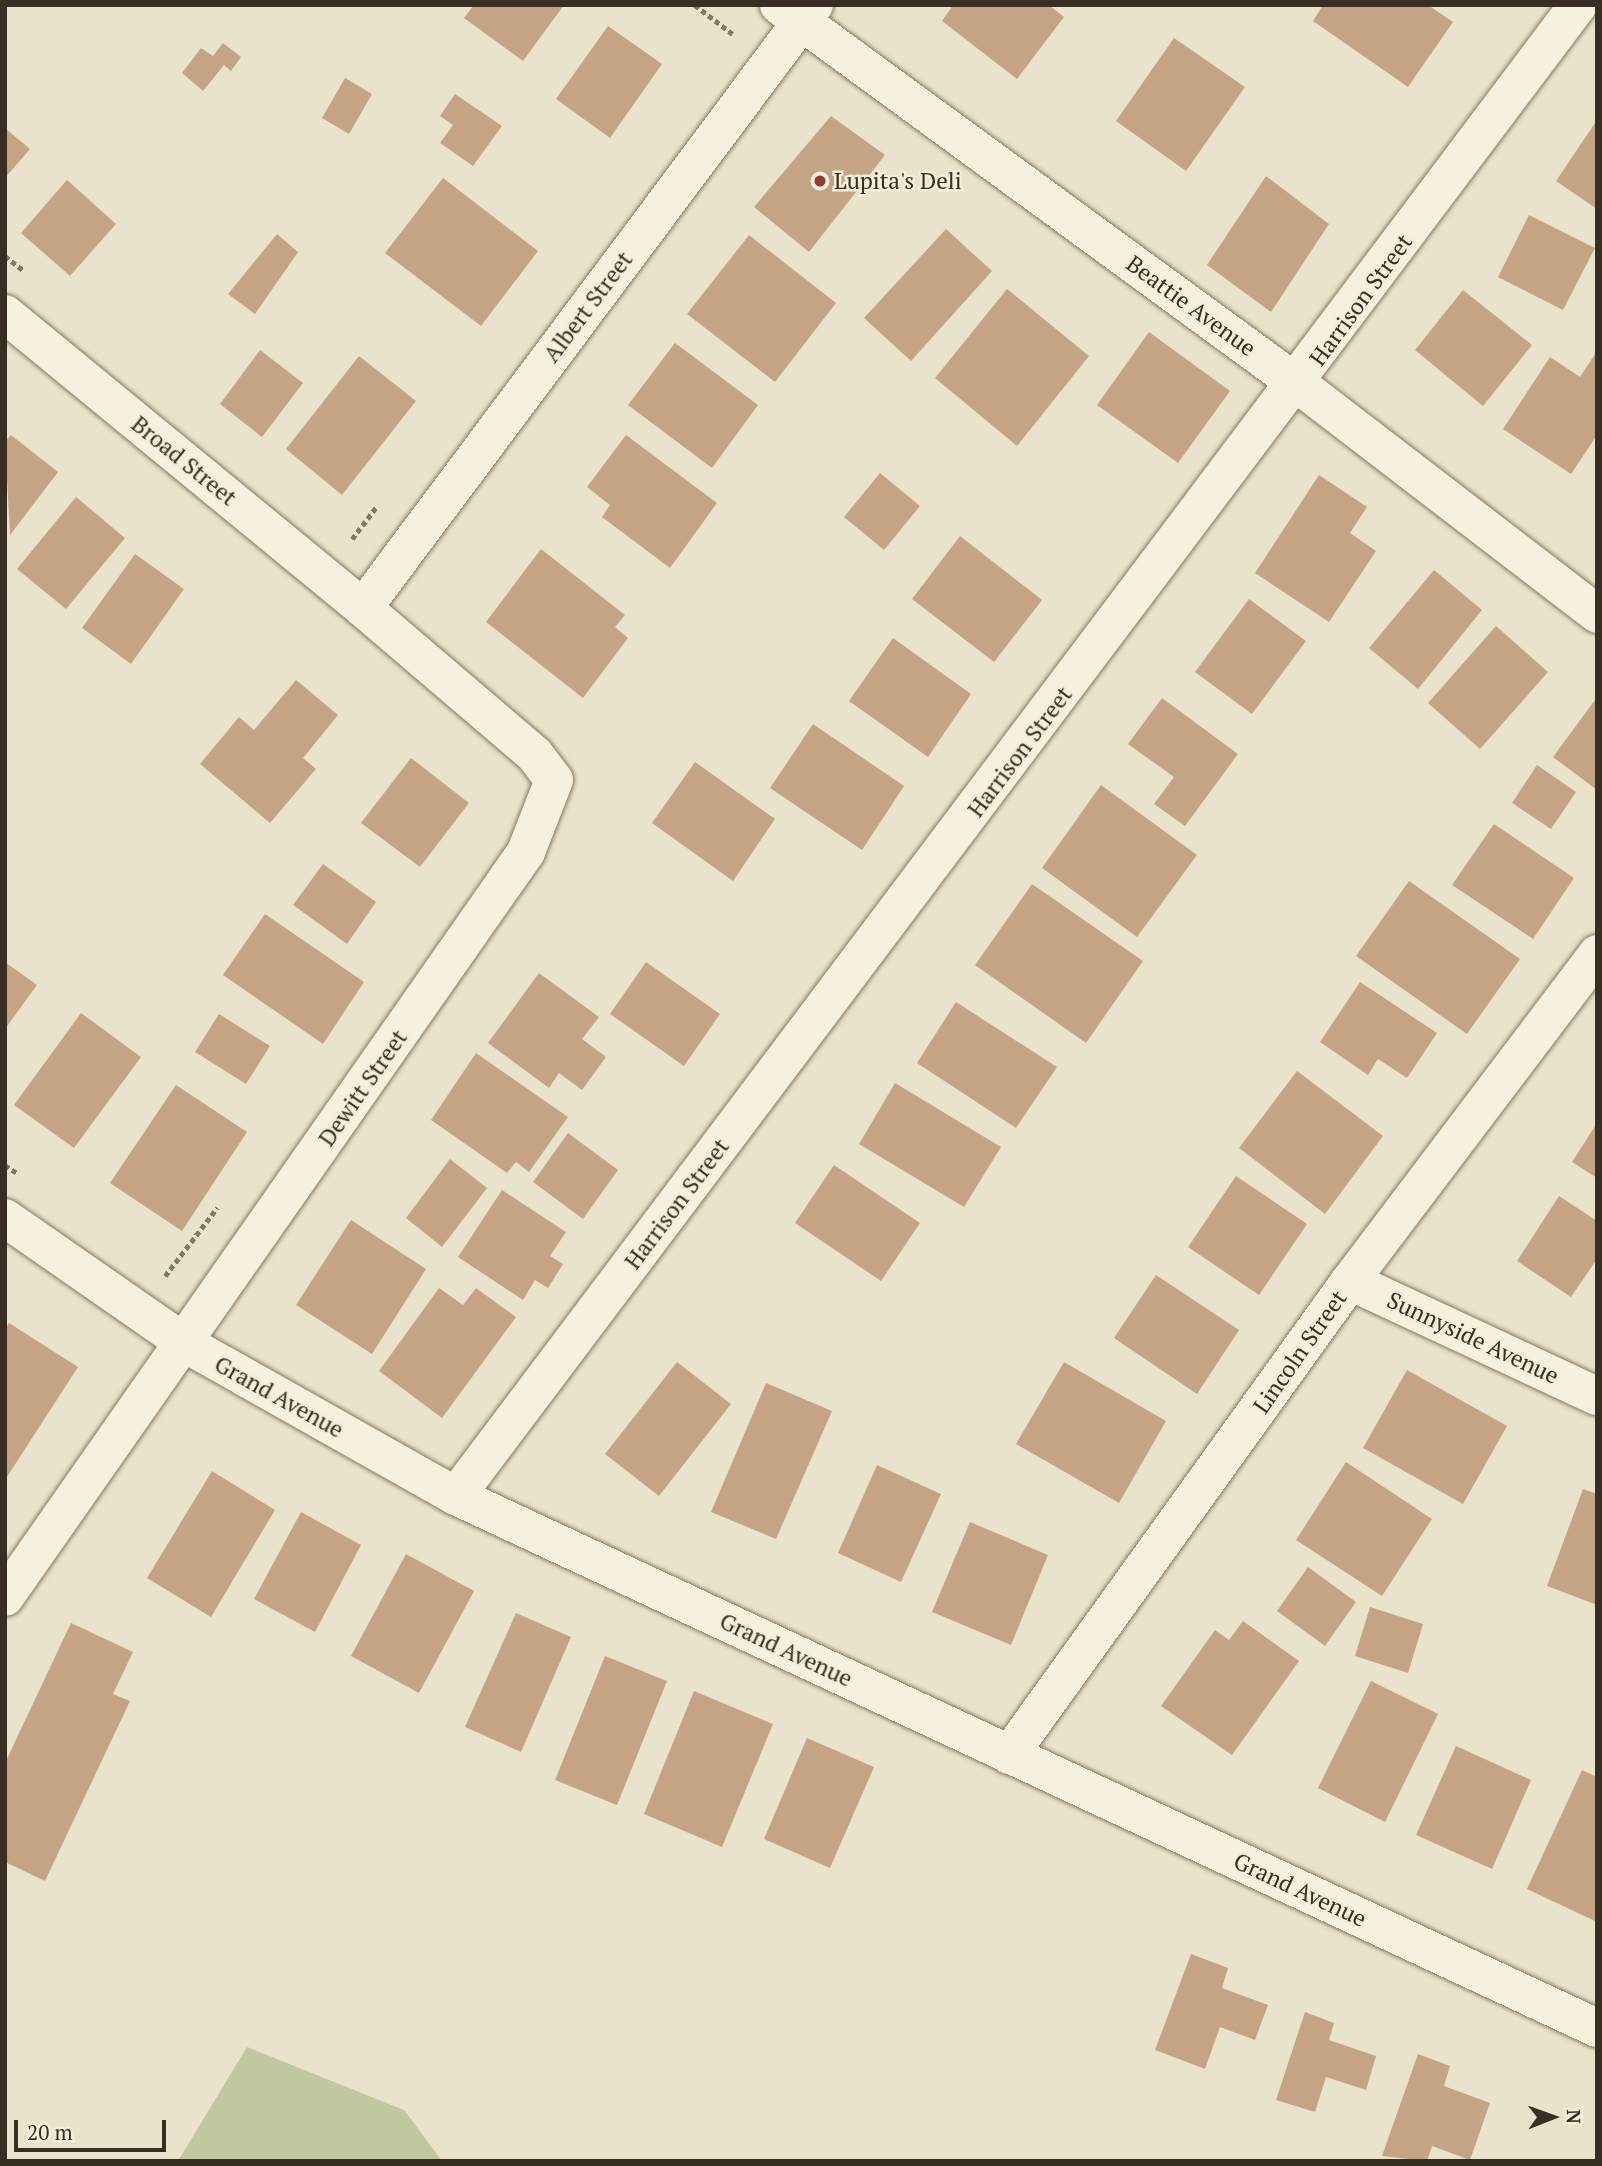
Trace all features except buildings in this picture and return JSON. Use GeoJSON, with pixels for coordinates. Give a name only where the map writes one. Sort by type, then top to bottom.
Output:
{"type":"FeatureCollection","features":[{"type":"Feature","properties":{"kind":"street","name":"Harrison Street"},"geometry":{"type":"LineString","coordinates":[[456,1496],[1299,385],[1578,5]]}},
{"type":"Feature","properties":{"kind":"street","name":"Beattie Avenue"},"geometry":{"type":"LineString","coordinates":[[798,11],[1299,385],[1597,614]]}},
{"type":"Feature","properties":{"kind":"street","name":"Albert Street"},"geometry":{"type":"LineString","coordinates":[[363,608],[798,11]]}},
{"type":"Feature","properties":{"kind":"street","name":"Broad Street"},"geometry":{"type":"LineString","coordinates":[[5,314],[363,608]]}},
{"type":"Feature","properties":{"kind":"street","name":"Dewitt Street"},"geometry":{"type":"LineString","coordinates":[[5,1597],[186,1344],[526,852],[554,780],[535,755],[363,608]]}},
{"type":"Feature","properties":{"kind":"street","name":"Lincoln Street"},"geometry":{"type":"LineString","coordinates":[[1009,1755],[1350,1281],[1597,954]]}},
{"type":"Feature","properties":{"kind":"street","name":"Grand Avenue"},"geometry":{"type":"LineString","coordinates":[[5,1218],[186,1344],[456,1496],[1597,2028]]}},
{"type":"Feature","properties":{"kind":"street","name":"Sunnyside Avenue"},"geometry":{"type":"LineString","coordinates":[[1350,1281],[1597,1396]]}},
{"type":"Feature","properties":{"kind":"path"},"geometry":{"type":"LineString","coordinates":[[695,5],[734,35],[726,46]]}},
{"type":"Feature","properties":{"kind":"path"},"geometry":{"type":"LineString","coordinates":[[5,256],[37,281]]}},
{"type":"Feature","properties":{"kind":"path"},"geometry":{"type":"LineString","coordinates":[[341,531],[351,540],[385,496]]}},
{"type":"Feature","properties":{"kind":"path"},"geometry":{"type":"LineString","coordinates":[[5,1165],[27,1180]]}},
{"type":"Feature","properties":{"kind":"path"},"geometry":{"type":"LineString","coordinates":[[158,1270],[165,1276],[224,1198]]}},
{"type":"Feature","properties":{"kind":"green space"},"geometry":{"type":"Polygon","coordinates":[[[247,2047],[404,2110],[442,2161],[178,2161],[247,2047]]]}},
{"type":"Feature","properties":{"kind":"place","name":"Lupita's Deli"},"geometry":{"type":"Point","coordinates":[820,181]}}]}
